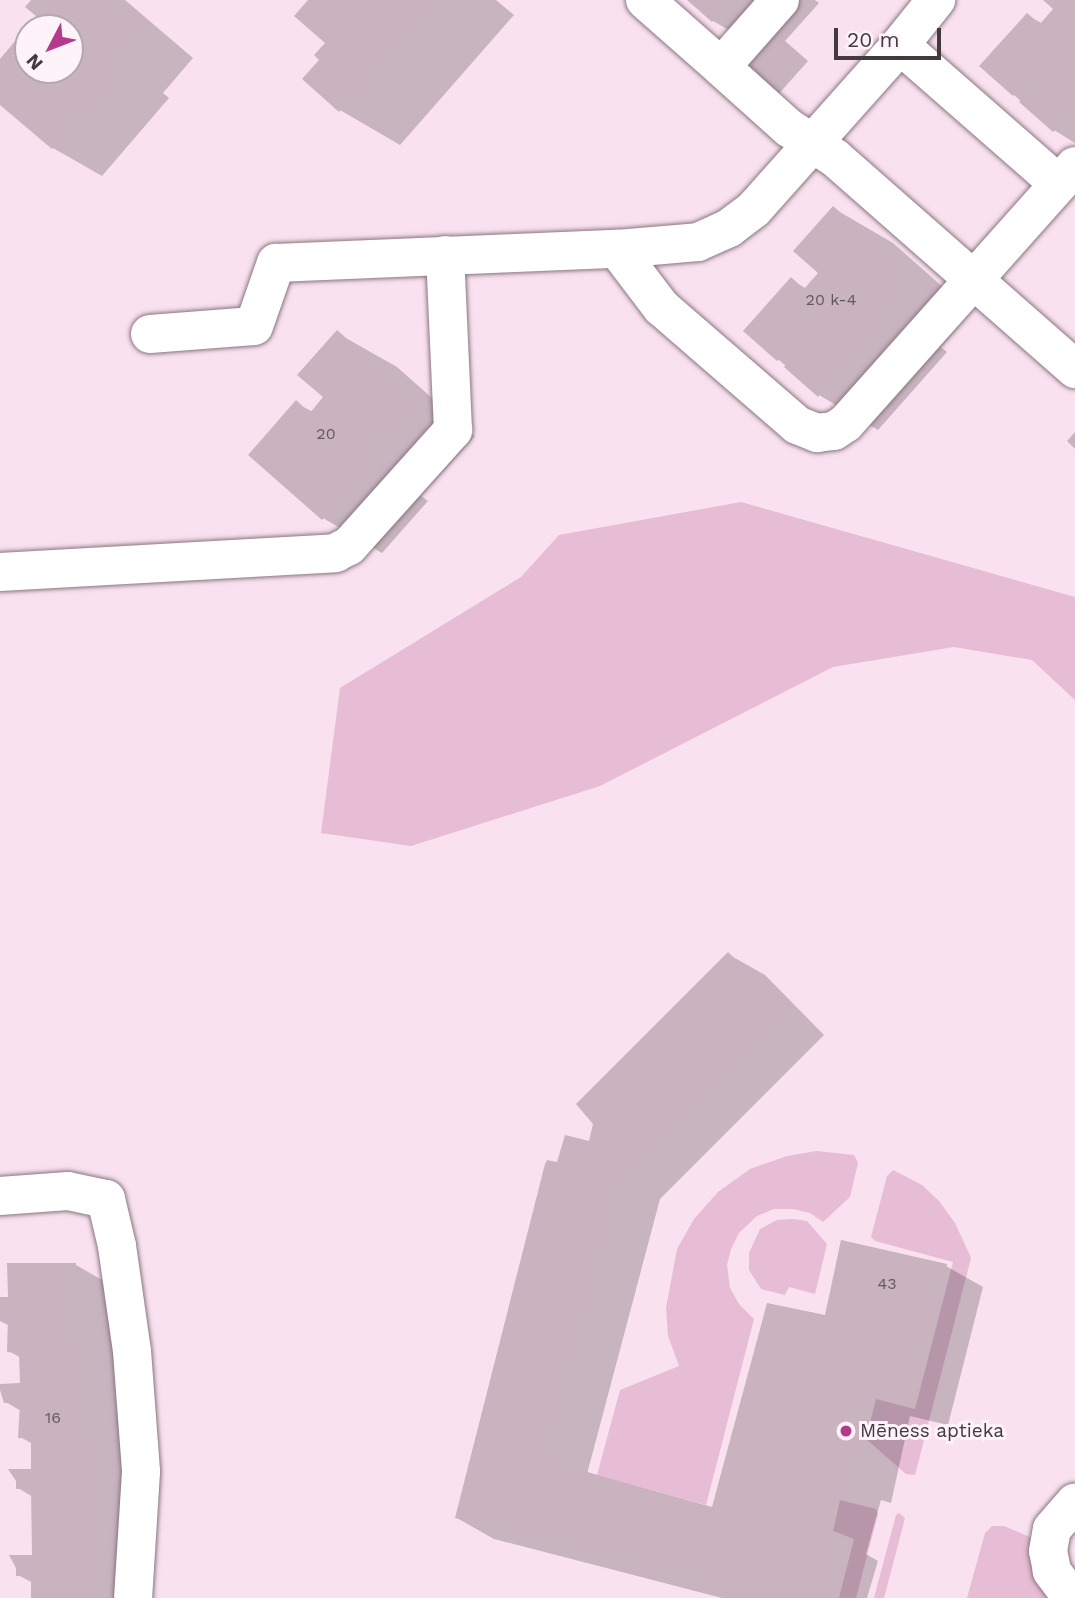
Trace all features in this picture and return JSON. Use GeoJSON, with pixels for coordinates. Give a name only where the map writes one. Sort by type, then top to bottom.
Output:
{"type":"FeatureCollection","features":[{"type":"Feature","properties":{"kind":"street"},"geometry":{"type":"LineString","coordinates":[[645,0],[789,128],[835,158],[1075,369]]}},
{"type":"Feature","properties":{"kind":"street"},"geometry":{"type":"LineString","coordinates":[[721,67],[780,0]]}},
{"type":"Feature","properties":{"kind":"street"},"geometry":{"type":"LineString","coordinates":[[150,334],[254,326],[276,263],[617,249],[698,242],[729,228],[754,209],[900,45],[936,0]]}},
{"type":"Feature","properties":{"kind":"street"},"geometry":{"type":"LineString","coordinates":[[617,249],[661,307],[797,425],[817,433],[834,431],[846,424],[1067,175],[900,45]]}},
{"type":"Feature","properties":{"kind":"street"},"geometry":{"type":"LineString","coordinates":[[0,572],[335,552],[349,546],[453,430],[445,255]]}},
{"type":"Feature","properties":{"kind":"street"},"geometry":{"type":"LineString","coordinates":[[0,1196],[68,1191],[106,1199],[117,1246],[132,1351],[141,1472],[133,1598]]}},
{"type":"Feature","properties":{"kind":"street"},"geometry":{"type":"LineString","coordinates":[[1072,1598],[1052,1571],[1048,1551],[1052,1529],[1075,1503]]}},
{"type":"Feature","properties":{"kind":"shaded area"},"geometry":{"type":"Polygon","coordinates":[[[741,502],[1075,597],[1075,700],[1032,660],[954,647],[833,667],[600,786],[411,846],[321,833],[340,688],[521,577],[559,535],[741,502]]]}},
{"type":"Feature","properties":{"kind":"shaded area"},"geometry":{"type":"Polygon","coordinates":[[[817,1151],[854,1155],[858,1163],[850,1197],[823,1222],[810,1213],[793,1209],[774,1209],[757,1216],[739,1233],[731,1249],[727,1265],[730,1288],[739,1304],[754,1319],[706,1505],[597,1475],[620,1390],[679,1366],[668,1336],[666,1308],[677,1249],[694,1219],[718,1192],[750,1169],[787,1156],[817,1151]]]}},
{"type":"Feature","properties":{"kind":"shaded area"},"geometry":{"type":"Polygon","coordinates":[[[893,1170],[922,1185],[939,1201],[955,1223],[971,1258],[915,1475],[906,1474],[866,1439],[876,1399],[915,1409],[953,1262],[875,1241],[871,1237],[887,1176],[893,1170]]]}},
{"type":"Feature","properties":{"kind":"shaded area"},"geometry":{"type":"Polygon","coordinates":[[[777,1220],[807,1221],[827,1244],[815,1294],[789,1287],[785,1295],[761,1289],[749,1270],[749,1253],[760,1229],[777,1220]]]}},
{"type":"Feature","properties":{"kind":"shaded area"},"geometry":{"type":"Polygon","coordinates":[[[840,1500],[876,1509],[878,1514],[856,1598],[839,1598],[854,1539],[833,1531],[840,1500]]]}},
{"type":"Feature","properties":{"kind":"shaded area"},"geometry":{"type":"Polygon","coordinates":[[[899,1513],[905,1518],[884,1598],[874,1598],[896,1515],[899,1513]]]}},
{"type":"Feature","properties":{"kind":"shaded area"},"geometry":{"type":"Polygon","coordinates":[[[992,1526],[1004,1526],[1030,1537],[1036,1544],[1054,1598],[967,1598],[985,1533],[992,1526]]]}},
{"type":"Feature","properties":{"kind":"building"},"geometry":{"type":"Polygon","coordinates":[[[31,0],[111,0],[144,28],[114,63],[121,69],[52,149],[0,105],[0,59],[14,42],[14,84],[84,84],[84,14],[34,14],[25,7],[31,0]]]}},
{"type":"Feature","properties":{"kind":"building"},"geometry":{"type":"Polygon","coordinates":[[[308,0],[438,0],[339,112],[302,79],[319,60],[314,55],[325,43],[294,16],[308,0]]]}},
{"type":"Feature","properties":{"kind":"building"},"geometry":{"type":"Polygon","coordinates":[[[687,0],[732,0],[712,22],[687,0]]]}},
{"type":"Feature","properties":{"kind":"building"},"geometry":{"type":"Polygon","coordinates":[[[1043,0],[1075,0],[1075,106],[1053,132],[1019,102],[1031,88],[1025,82],[1013,96],[979,66],[1027,13],[1040,24],[1053,9],[1043,0]]]}},
{"type":"Feature","properties":{"kind":"building"},"geometry":{"type":"Polygon","coordinates":[[[774,32],[799,54],[766,93],[741,71],[774,32]]]}},
{"type":"Feature","properties":{"kind":"building"},"geometry":{"type":"Polygon","coordinates":[[[833,206],[913,277],[882,311],[889,317],[818,397],[784,367],[795,354],[789,348],[777,361],[743,331],[791,277],[804,289],[818,273],[793,251],[833,206]]]}},
{"type":"Feature","properties":{"kind":"building"},"geometry":{"type":"Polygon","coordinates":[[[337,330],[416,400],[363,461],[369,466],[322,520],[248,455],[296,400],[310,413],[323,397],[297,375],[337,330]]]}},
{"type":"Feature","properties":{"kind":"building"},"geometry":{"type":"Polygon","coordinates":[[[728,952],[788,1012],[623,1177],[548,1461],[712,1507],[767,1303],[825,1315],[841,1240],[947,1264],[911,1405],[872,1396],[854,1483],[844,1480],[828,1534],[842,1538],[824,1598],[762,1598],[455,1518],[545,1164],[547,1160],[557,1162],[565,1135],[589,1141],[593,1124],[576,1104],[728,952]]]}},
{"type":"Feature","properties":{"kind":"building"},"geometry":{"type":"Polygon","coordinates":[[[7,1263],[76,1263],[75,1349],[88,1349],[87,1434],[100,1434],[100,1598],[31,1598],[31,1576],[16,1576],[16,1568],[9,1555],[32,1555],[31,1489],[16,1489],[16,1481],[8,1469],[31,1469],[31,1438],[18,1438],[20,1403],[4,1403],[0,1390],[0,1384],[20,1383],[19,1353],[7,1352],[8,1318],[0,1318],[0,1297],[8,1297],[7,1263]]]}},
{"type":"Feature","properties":{"kind":"place","name":"Mēness aptieka"},"geometry":{"type":"Point","coordinates":[846,1431]}}]}
